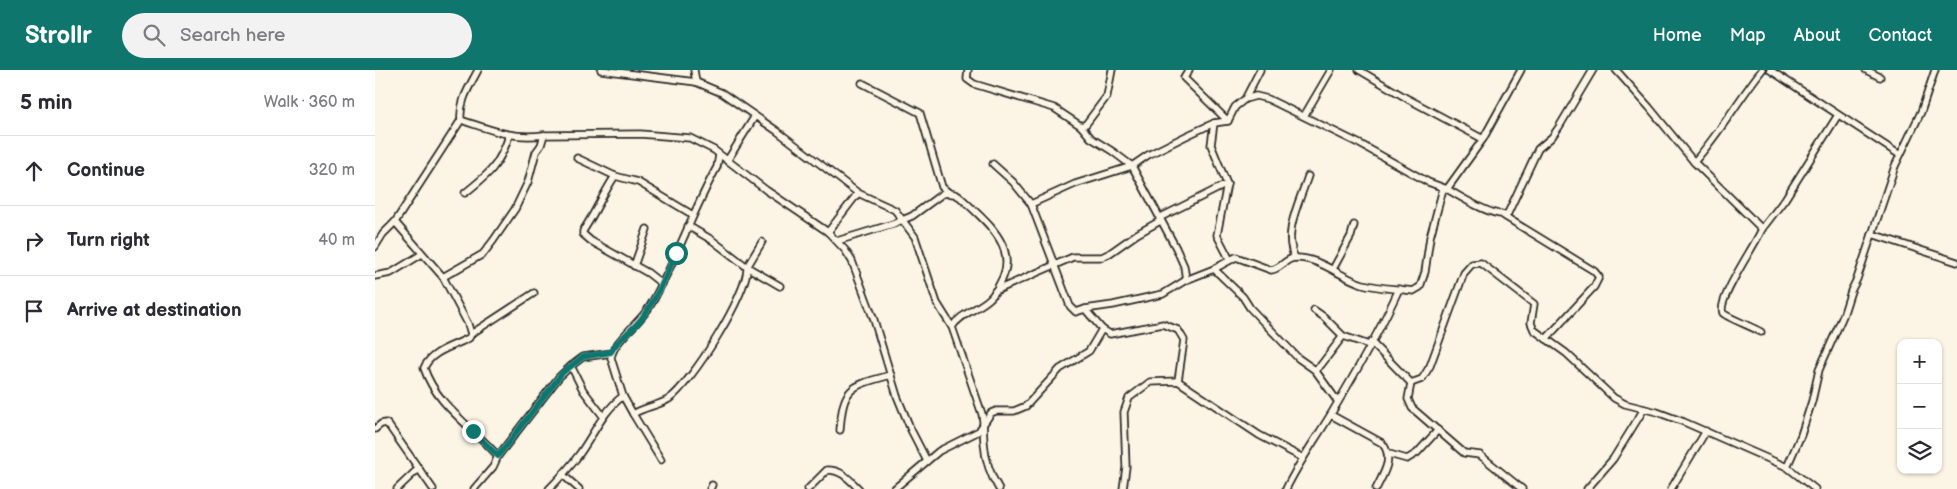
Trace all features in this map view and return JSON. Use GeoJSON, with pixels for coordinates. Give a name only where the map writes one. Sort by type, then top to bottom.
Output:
{"type":"FeatureCollection","features":[{"type":"Feature","properties":{"kind":"street"},"geometry":{"type":"LineString","coordinates":[[375,247],[383,234],[395,222],[461,120],[462,100],[479,70]]}},
{"type":"Feature","properties":{"kind":"street"},"geometry":{"type":"LineString","coordinates":[[601,70],[696,82],[722,93],[858,193],[895,210],[915,237],[937,304],[951,327],[984,423],[984,443],[989,469],[999,489]]}},
{"type":"Feature","properties":{"kind":"street"},"geometry":{"type":"LineString","coordinates":[[694,70],[696,82]]}},
{"type":"Feature","properties":{"kind":"street"},"geometry":{"type":"LineString","coordinates":[[968,70],[967,79],[974,84],[1054,108],[1081,126],[1091,138],[1132,166],[1176,248],[1184,266],[1186,280]]}},
{"type":"Feature","properties":{"kind":"street"},"geometry":{"type":"LineString","coordinates":[[1081,126],[1086,124],[1107,96],[1112,70]]}},
{"type":"Feature","properties":{"kind":"street"},"geometry":{"type":"LineString","coordinates":[[1189,70],[1184,78],[1228,121]]}},
{"type":"Feature","properties":{"kind":"street"},"geometry":{"type":"LineString","coordinates":[[1245,99],[1260,70]]}},
{"type":"Feature","properties":{"kind":"street"},"geometry":{"type":"LineString","coordinates":[[1304,116],[1331,70]]}},
{"type":"Feature","properties":{"kind":"street"},"geometry":{"type":"LineString","coordinates":[[1359,70],[1408,99],[1483,139]]}},
{"type":"Feature","properties":{"kind":"street"},"geometry":{"type":"LineString","coordinates":[[993,164],[1013,182],[1031,204],[1070,306],[1075,312],[1163,294],[1186,280],[1214,269],[1230,260],[1240,258],[1271,270],[1276,269],[1289,259],[1295,258],[1311,261],[1333,269],[1360,283],[1413,292],[1421,287],[1430,237],[1445,189],[1483,139],[1521,70]]}},
{"type":"Feature","properties":{"kind":"street"},"geometry":{"type":"LineString","coordinates":[[1504,216],[1510,210],[1537,149],[1552,137],[1559,128],[1593,70]]}},
{"type":"Feature","properties":{"kind":"street"},"geometry":{"type":"LineString","coordinates":[[1616,70],[1695,162],[1762,229]]}},
{"type":"Feature","properties":{"kind":"street"},"geometry":{"type":"LineString","coordinates":[[1695,162],[1709,146],[1743,93],[1762,70]]}},
{"type":"Feature","properties":{"kind":"street"},"geometry":{"type":"LineString","coordinates":[[1770,70],[1900,154]]}},
{"type":"Feature","properties":{"kind":"street"},"geometry":{"type":"LineString","coordinates":[[1866,70],[1880,76]]}},
{"type":"Feature","properties":{"kind":"street"},"geometry":{"type":"LineString","coordinates":[[1787,467],[1801,435],[1819,370],[1857,280],[1900,154],[1921,112],[1935,70]]}},
{"type":"Feature","properties":{"kind":"street"},"geometry":{"type":"LineString","coordinates":[[862,84],[920,113],[942,187],[948,192]]}},
{"type":"Feature","properties":{"kind":"street"},"geometry":{"type":"LineString","coordinates":[[1228,121],[1235,107],[1245,99],[1256,96],[1268,99],[1360,144],[1428,182],[1504,216],[1594,271],[1599,276],[1594,287],[1546,339]]}},
{"type":"Feature","properties":{"kind":"street"},"geometry":{"type":"LineString","coordinates":[[1761,332],[1751,325],[1729,318],[1723,313],[1721,307],[1731,282],[1762,229],[1785,199],[1838,115]]}},
{"type":"Feature","properties":{"kind":"street"},"geometry":{"type":"LineString","coordinates":[[727,161],[755,116]]}},
{"type":"Feature","properties":{"kind":"street"},"geometry":{"type":"LineString","coordinates":[[461,120],[509,136],[640,134],[689,138],[714,150],[766,190],[828,232],[852,261],[874,320],[907,422],[927,461]]}},
{"type":"Feature","properties":{"kind":"street"},"geometry":{"type":"LineString","coordinates":[[1031,204],[1075,184],[1132,166],[1148,155],[1214,123],[1228,121]]}},
{"type":"Feature","properties":{"kind":"street"},"geometry":{"type":"LineString","coordinates":[[1214,123],[1211,145],[1227,184],[1217,235],[1230,260]]}},
{"type":"Feature","properties":{"kind":"street"},"geometry":{"type":"LineString","coordinates":[[443,277],[483,254],[493,240],[515,209],[528,182],[536,152],[541,145],[544,135]]}},
{"type":"Feature","properties":{"kind":"street"},"geometry":{"type":"LineString","coordinates":[[465,193],[491,172],[503,154],[509,136]]}},
{"type":"Feature","properties":{"kind":"street"},"geometry":{"type":"LineString","coordinates":[[661,460],[623,396],[611,358],[611,352],[619,340],[642,319],[662,284],[717,167],[719,155]]}},
{"type":"Feature","properties":{"kind":"street"},"geometry":{"type":"LineString","coordinates":[[577,158],[615,176],[638,182],[693,215]]}},
{"type":"Feature","properties":{"kind":"street"},"geometry":{"type":"LineString","coordinates":[[615,176],[583,234],[591,241],[662,284]]}},
{"type":"Feature","properties":{"kind":"street"},"geometry":{"type":"LineString","coordinates":[[1295,258],[1289,244],[1291,230],[1307,176]]}},
{"type":"Feature","properties":{"kind":"street"},"geometry":{"type":"LineString","coordinates":[[995,291],[1073,257],[1101,257],[1110,253],[1160,221],[1159,218],[1227,184]]}},
{"type":"Feature","properties":{"kind":"street"},"geometry":{"type":"LineString","coordinates":[[837,241],[912,216],[942,194],[948,192],[960,197],[1000,237],[1007,260],[1005,274],[989,299],[958,319],[951,327]]}},
{"type":"Feature","properties":{"kind":"street"},"geometry":{"type":"LineString","coordinates":[[828,232],[858,193]]}},
{"type":"Feature","properties":{"kind":"street"},"geometry":{"type":"LineString","coordinates":[[395,222],[443,277],[468,324],[471,334]]}},
{"type":"Feature","properties":{"kind":"street"},"geometry":{"type":"LineString","coordinates":[[1333,269],[1351,236],[1354,225]]}},
{"type":"Feature","properties":{"kind":"street"},"geometry":{"type":"LineString","coordinates":[[688,226],[712,240],[747,267],[780,286]]}},
{"type":"Feature","properties":{"kind":"street"},"geometry":{"type":"LineString","coordinates":[[634,266],[647,229]]}},
{"type":"Feature","properties":{"kind":"street"},"geometry":{"type":"LineString","coordinates":[[1872,234],[1957,262]]}},
{"type":"Feature","properties":{"kind":"street"},"geometry":{"type":"LineString","coordinates":[[633,414],[669,399],[687,380],[722,331],[745,278],[747,267],[762,242]]}},
{"type":"Feature","properties":{"kind":"street"},"geometry":{"type":"LineString","coordinates":[[375,276],[391,273],[422,254]]}},
{"type":"Feature","properties":{"kind":"street"},"geometry":{"type":"LineString","coordinates":[[1411,383],[1422,379],[1429,366],[1464,273],[1472,264],[1481,263],[1520,295],[1531,301],[1534,306],[1532,327],[1565,353],[1614,398],[1625,404],[1657,412],[1706,431],[1787,467],[1815,489]]}},
{"type":"Feature","properties":{"kind":"street"},"geometry":{"type":"LineString","coordinates":[[1214,269],[1243,297],[1250,308],[1298,358],[1315,370],[1337,402]]}},
{"type":"Feature","properties":{"kind":"street"},"geometry":{"type":"LineString","coordinates":[[1286,489],[1303,458],[1331,415],[1387,315],[1399,289]]}},
{"type":"Feature","properties":{"kind":"street"},"geometry":{"type":"LineString","coordinates":[[498,456],[440,396],[432,386],[424,368],[435,354],[469,338],[471,334],[534,293]]}},
{"type":"Feature","properties":{"kind":"street"},"geometry":{"type":"LineString","coordinates":[[1085,309],[1102,329],[1110,334],[1163,324],[1178,330],[1184,340],[1178,381]]}},
{"type":"Feature","properties":{"kind":"street"},"geometry":{"type":"LineString","coordinates":[[1314,310],[1343,336],[1370,344],[1411,383]]}},
{"type":"Feature","properties":{"kind":"street"},"geometry":{"type":"LineString","coordinates":[[894,489],[927,461],[954,443],[979,431],[991,413],[996,411],[1014,411],[1026,406],[1060,369],[1089,351],[1102,329]]}},
{"type":"Feature","properties":{"kind":"street"},"geometry":{"type":"LineString","coordinates":[[1315,370],[1343,336]]}},
{"type":"Feature","properties":{"kind":"street"},"geometry":{"type":"LineString","coordinates":[[474,489],[493,467],[498,456],[559,377],[583,357],[611,352]]}},
{"type":"Feature","properties":{"kind":"street"},"geometry":{"type":"LineString","coordinates":[[571,366],[583,390],[603,416]]}},
{"type":"Feature","properties":{"kind":"street"},"geometry":{"type":"LineString","coordinates":[[840,430],[841,413],[846,395],[860,384],[891,375]]}},
{"type":"Feature","properties":{"kind":"street"},"geometry":{"type":"LineString","coordinates":[[1123,489],[1125,467],[1124,412],[1129,398],[1150,382],[1178,381],[1259,435],[1303,458]]}},
{"type":"Feature","properties":{"kind":"street"},"geometry":{"type":"LineString","coordinates":[[1411,383],[1408,399],[1410,406],[1464,453],[1480,455],[1522,489]]}},
{"type":"Feature","properties":{"kind":"street"},"geometry":{"type":"LineString","coordinates":[[549,489],[578,456],[613,403],[623,396]]}},
{"type":"Feature","properties":{"kind":"street"},"geometry":{"type":"LineString","coordinates":[[1587,489],[1613,459],[1644,409]]}},
{"type":"Feature","properties":{"kind":"street"},"geometry":{"type":"LineString","coordinates":[[1331,415],[1382,443],[1389,454],[1407,459],[1417,453],[1438,430]]}},
{"type":"Feature","properties":{"kind":"street"},"geometry":{"type":"LineString","coordinates":[[375,429],[381,424],[386,423],[389,426],[433,489]]}},
{"type":"Feature","properties":{"kind":"street"},"geometry":{"type":"LineString","coordinates":[[1671,489],[1706,431]]}},
{"type":"Feature","properties":{"kind":"street"},"geometry":{"type":"LineString","coordinates":[[1376,489],[1389,454]]}},
{"type":"Feature","properties":{"kind":"street"},"geometry":{"type":"LineString","coordinates":[[397,489],[419,468]]}},
{"type":"Feature","properties":{"kind":"street"},"geometry":{"type":"LineString","coordinates":[[808,489],[827,470],[836,470],[859,489]]}},
{"type":"Feature","properties":{"kind":"street"},"geometry":{"type":"LineString","coordinates":[[563,475],[579,489]]}},
{"type":"Feature","properties":{"kind":"route"},"geometry":{"type":"LineString","coordinates":[[473,431],[498,456],[563,372],[583,357],[611,352],[619,340],[642,319],[659,290],[676,253]]}}]}
